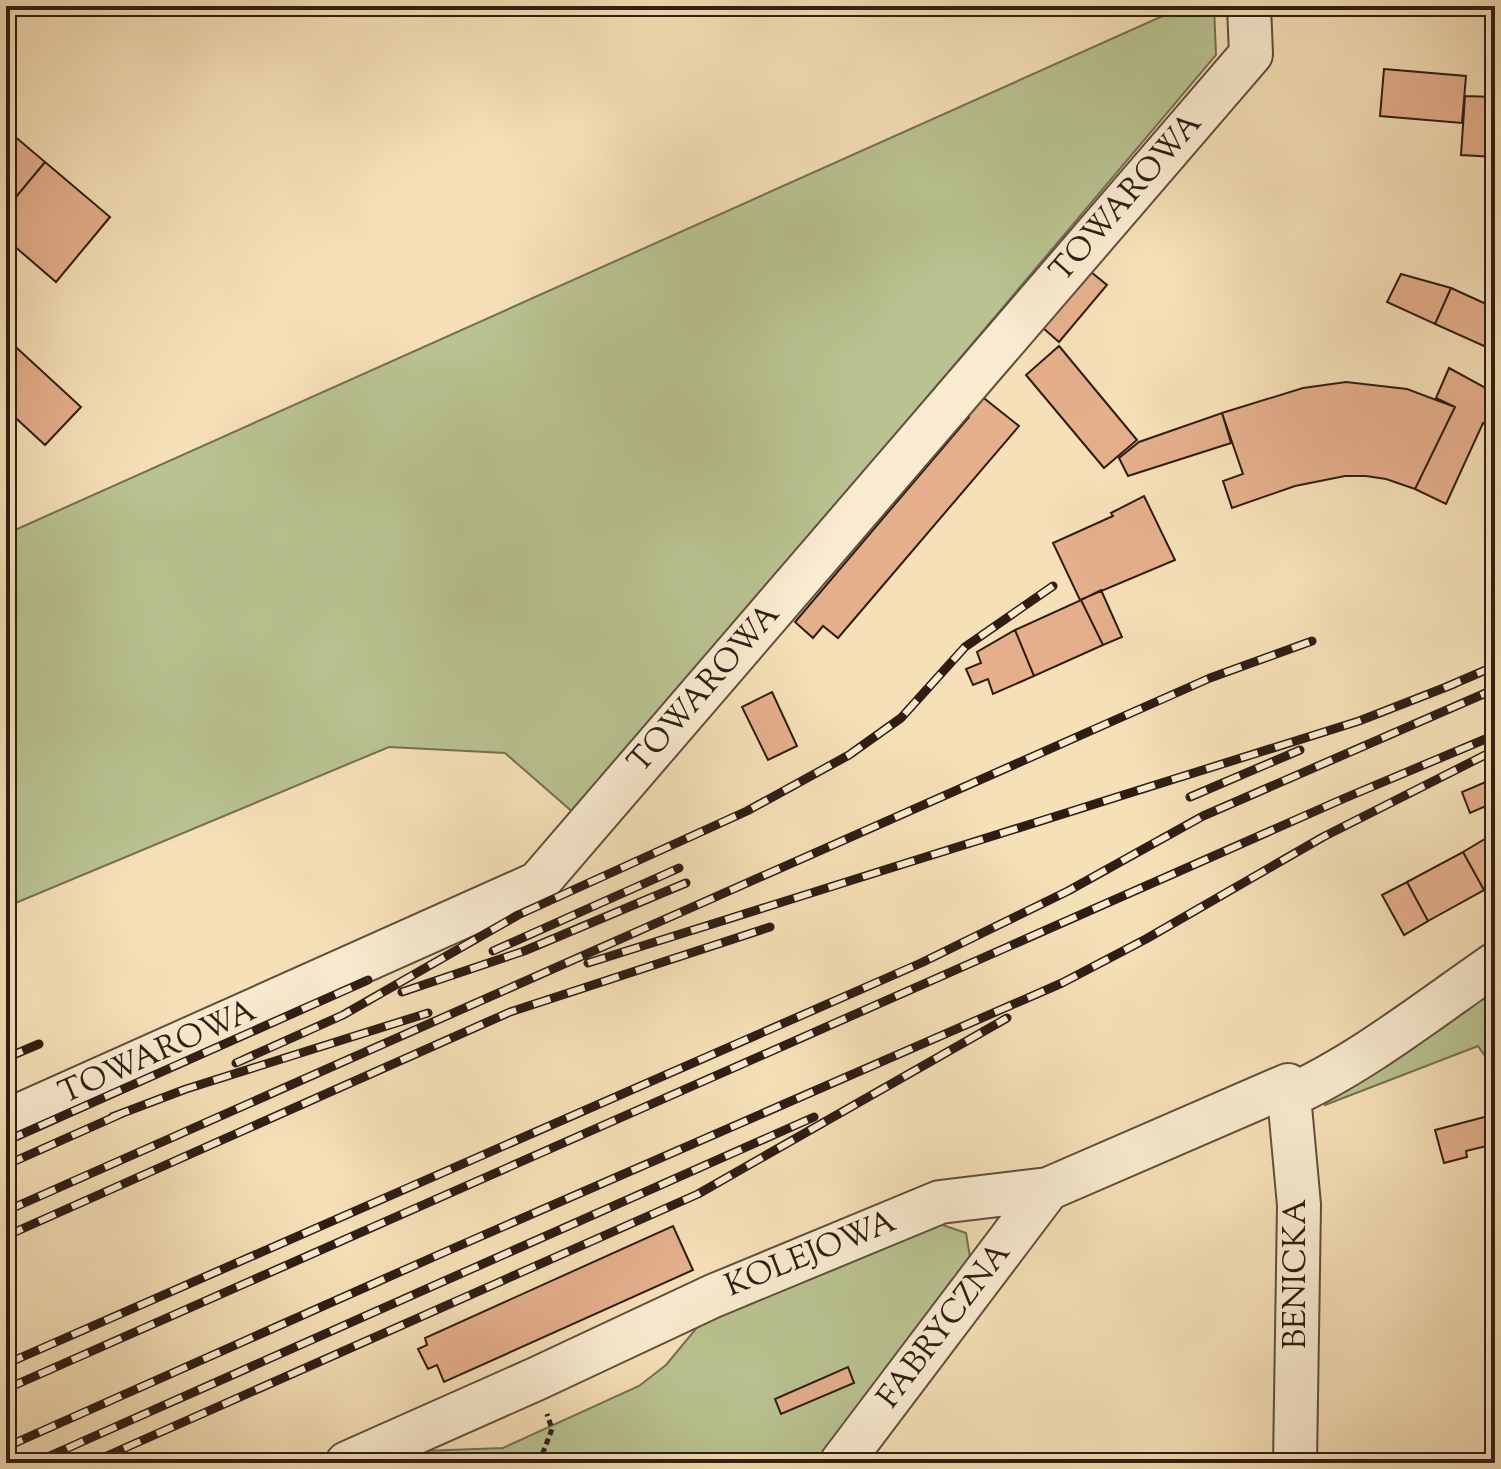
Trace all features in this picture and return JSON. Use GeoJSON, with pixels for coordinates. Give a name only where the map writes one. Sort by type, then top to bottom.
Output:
{"type":"FeatureCollection","features":[{"type":"Feature","properties":{"kind":"street","name":"TOWAROWA"},"geometry":{"type":"LineString","coordinates":[[6,1121],[538,883],[1251,54],[1249,6]]}},
{"type":"Feature","properties":{"kind":"street","name":"KOLEJOWA"},"geometry":{"type":"LineString","coordinates":[[347,1463],[713,1296],[940,1202],[1048,1189],[1288,1091],[1306,1088],[1495,964]]}},
{"type":"Feature","properties":{"kind":"street","name":"BENICKA"},"geometry":{"type":"LineString","coordinates":[[1288,1091],[1299,1205],[1295,1463]]}},
{"type":"Feature","properties":{"kind":"street","name":"FABRYCZNA"},"geometry":{"type":"LineString","coordinates":[[841,1463],[1048,1189]]}},
{"type":"Feature","properties":{"kind":"path"},"geometry":{"type":"LineString","coordinates":[[536,1379],[552,1429],[539,1463]]}},
{"type":"Feature","properties":{"kind":"green space"},"geometry":{"type":"Polygon","coordinates":[[[1185,6],[1214,6],[1216,55],[575,814],[505,753],[389,747],[6,907],[6,534],[1185,6]]]}},
{"type":"Feature","properties":{"kind":"green space"},"geometry":{"type":"Polygon","coordinates":[[[1495,974],[1495,1071],[1478,1046],[1325,1105],[1324,1093],[1495,974]]]}},
{"type":"Feature","properties":{"kind":"green space"},"geometry":{"type":"Polygon","coordinates":[[[934,1222],[966,1233],[972,1269],[821,1463],[384,1463],[422,1451],[503,1448],[639,1386],[666,1365],[699,1325],[717,1310],[934,1222]]]}},
{"type":"Feature","properties":{"kind":"building"},"geometry":{"type":"Polygon","coordinates":[[[1384,69],[1466,76],[1462,123],[1380,116],[1384,69]]]}},
{"type":"Feature","properties":{"kind":"building"},"geometry":{"type":"Polygon","coordinates":[[[1465,96],[1495,97],[1495,157],[1461,155],[1465,96]]]}},
{"type":"Feature","properties":{"kind":"building"},"geometry":{"type":"Polygon","coordinates":[[[6,129],[45,162],[6,209],[6,129]]]}},
{"type":"Feature","properties":{"kind":"building"},"geometry":{"type":"Polygon","coordinates":[[[45,162],[110,217],[56,282],[6,239],[6,209],[45,162]]]}},
{"type":"Feature","properties":{"kind":"building"},"geometry":{"type":"Polygon","coordinates":[[[1091,272],[1107,285],[1059,342],[1043,328],[1091,272]]]}},
{"type":"Feature","properties":{"kind":"building"},"geometry":{"type":"Polygon","coordinates":[[[1401,274],[1451,288],[1435,324],[1387,302],[1401,274]]]}},
{"type":"Feature","properties":{"kind":"building"},"geometry":{"type":"Polygon","coordinates":[[[1451,288],[1495,308],[1495,351],[1435,324],[1451,288]]]}},
{"type":"Feature","properties":{"kind":"building"},"geometry":{"type":"Polygon","coordinates":[[[6,338],[81,407],[45,445],[6,409],[6,338]]]}},
{"type":"Feature","properties":{"kind":"building"},"geometry":{"type":"Polygon","coordinates":[[[1059,346],[1137,440],[1104,468],[1026,375],[1059,346]]]}},
{"type":"Feature","properties":{"kind":"building"},"geometry":{"type":"Polygon","coordinates":[[[1449,368],[1495,393],[1495,405],[1486,425],[1483,423],[1446,504],[1415,489],[1455,407],[1436,398],[1449,368]]]}},
{"type":"Feature","properties":{"kind":"building"},"geometry":{"type":"Polygon","coordinates":[[[1346,382],[1407,389],[1455,407],[1415,489],[1386,479],[1345,476],[1295,486],[1232,508],[1223,481],[1243,474],[1222,413],[1303,388],[1346,382]]]}},
{"type":"Feature","properties":{"kind":"building"},"geometry":{"type":"Polygon","coordinates":[[[975,391],[1019,426],[838,638],[823,626],[813,638],[795,622],[969,417],[960,409],[975,391]]]}},
{"type":"Feature","properties":{"kind":"building"},"geometry":{"type":"Polygon","coordinates":[[[1222,413],[1231,443],[1128,476],[1119,458],[1139,442],[1222,413]]]}},
{"type":"Feature","properties":{"kind":"building"},"geometry":{"type":"Polygon","coordinates":[[[1144,496],[1175,560],[1080,600],[1053,543],[1113,516],[1111,513],[1144,496]]]}},
{"type":"Feature","properties":{"kind":"building"},"geometry":{"type":"Polygon","coordinates":[[[1101,590],[1122,637],[1103,645],[1081,600],[1101,590]]]}},
{"type":"Feature","properties":{"kind":"building"},"geometry":{"type":"Polygon","coordinates":[[[1081,600],[1103,645],[1034,676],[1015,630],[1081,600]]]}},
{"type":"Feature","properties":{"kind":"building"},"geometry":{"type":"Polygon","coordinates":[[[1015,630],[1034,676],[993,694],[988,679],[973,685],[966,669],[981,663],[977,652],[1015,630]]]}},
{"type":"Feature","properties":{"kind":"building"},"geometry":{"type":"Polygon","coordinates":[[[772,692],[797,746],[768,760],[742,707],[772,692]]]}},
{"type":"Feature","properties":{"kind":"building"},"geometry":{"type":"Polygon","coordinates":[[[1495,778],[1495,802],[1470,813],[1462,792],[1495,778]]]}},
{"type":"Feature","properties":{"kind":"building"},"geometry":{"type":"Polygon","coordinates":[[[1495,833],[1495,883],[1484,890],[1463,852],[1495,833]]]}},
{"type":"Feature","properties":{"kind":"building"},"geometry":{"type":"Polygon","coordinates":[[[1463,852],[1484,890],[1428,921],[1407,882],[1463,852]]]}},
{"type":"Feature","properties":{"kind":"building"},"geometry":{"type":"Polygon","coordinates":[[[1407,882],[1428,921],[1404,935],[1382,895],[1407,882]]]}},
{"type":"Feature","properties":{"kind":"building"},"geometry":{"type":"Polygon","coordinates":[[[1492,1115],[1495,1144],[1466,1151],[1467,1157],[1444,1163],[1435,1130],[1492,1115]]]}},
{"type":"Feature","properties":{"kind":"building"},"geometry":{"type":"Polygon","coordinates":[[[673,1226],[693,1270],[444,1382],[437,1365],[428,1369],[418,1349],[427,1345],[425,1338],[673,1226]]]}},
{"type":"Feature","properties":{"kind":"building"},"geometry":{"type":"Polygon","coordinates":[[[848,1367],[854,1383],[781,1414],[775,1399],[848,1367]]]}},
{"type":"Feature","properties":{"kind":"railway"},"geometry":{"type":"LineString","coordinates":[[236,1063],[343,1015],[518,915],[747,811],[849,755],[901,718],[965,647],[1053,586]]}},
{"type":"Feature","properties":{"kind":"railway"},"geometry":{"type":"LineString","coordinates":[[6,1211],[1210,678],[1312,641]]}},
{"type":"Feature","properties":{"kind":"railway"},"geometry":{"type":"LineString","coordinates":[[1444,688],[1495,666]]}},
{"type":"Feature","properties":{"kind":"railway"},"geometry":{"type":"LineString","coordinates":[[588,963],[1359,721],[1454,684]]}},
{"type":"Feature","properties":{"kind":"railway"},"geometry":{"type":"LineString","coordinates":[[6,1364],[921,963],[1068,891],[1203,816],[1495,689]]}},
{"type":"Feature","properties":{"kind":"railway"},"geometry":{"type":"LineString","coordinates":[[6,1389],[1345,798],[1495,735]]}},
{"type":"Feature","properties":{"kind":"railway"},"geometry":{"type":"LineString","coordinates":[[1190,797],[1300,750]]}},
{"type":"Feature","properties":{"kind":"railway"},"geometry":{"type":"LineString","coordinates":[[6,1447],[1062,983],[1146,939],[1323,837],[1495,750]]}},
{"type":"Feature","properties":{"kind":"railway"},"geometry":{"type":"LineString","coordinates":[[493,951],[679,868]]}},
{"type":"Feature","properties":{"kind":"railway"},"geometry":{"type":"LineString","coordinates":[[402,992],[524,951],[686,883]]}},
{"type":"Feature","properties":{"kind":"railway"},"geometry":{"type":"LineString","coordinates":[[6,1236],[510,1012],[770,927]]}},
{"type":"Feature","properties":{"kind":"railway"},"geometry":{"type":"LineString","coordinates":[[6,1141],[368,980]]}},
{"type":"Feature","properties":{"kind":"railway"},"geometry":{"type":"LineString","coordinates":[[112,1117],[186,1089],[428,1013]]}},
{"type":"Feature","properties":{"kind":"railway"},"geometry":{"type":"LineString","coordinates":[[91,1463],[698,1194],[1007,1018]]}},
{"type":"Feature","properties":{"kind":"railway"},"geometry":{"type":"LineString","coordinates":[[6,1058],[39,1044]]}},
{"type":"Feature","properties":{"kind":"railway"},"geometry":{"type":"LineString","coordinates":[[6,1165],[123,1113]]}},
{"type":"Feature","properties":{"kind":"railway"},"geometry":{"type":"LineString","coordinates":[[34,1463],[814,1117]]}}]}
